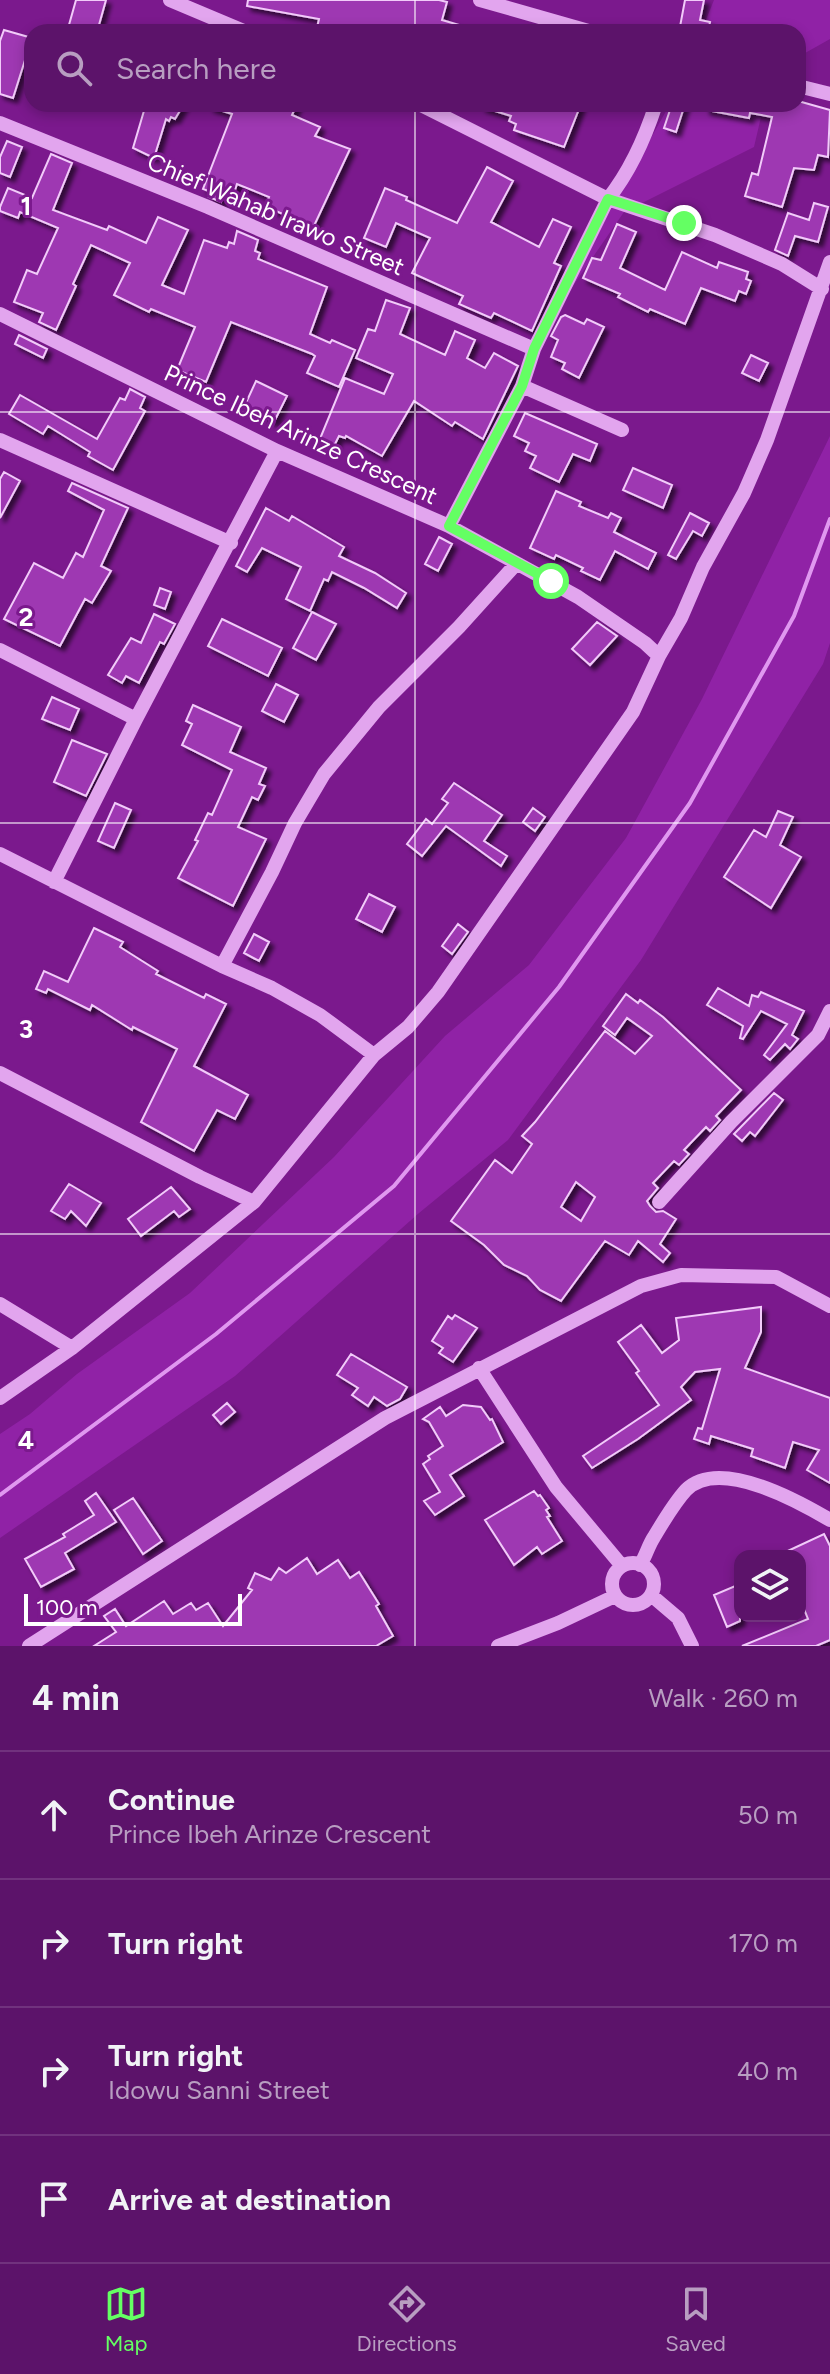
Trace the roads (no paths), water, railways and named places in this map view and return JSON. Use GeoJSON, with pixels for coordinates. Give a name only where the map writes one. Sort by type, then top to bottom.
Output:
{"type":"FeatureCollection","features":[{"type":"Feature","properties":{"kind":"street"},"geometry":{"type":"LineString","coordinates":[[170,0],[227,24]]}},
{"type":"Feature","properties":{"kind":"street"},"geometry":{"type":"LineString","coordinates":[[480,0],[564,24]]}},
{"type":"Feature","properties":{"kind":"street"},"geometry":{"type":"LineString","coordinates":[[806,88],[830,94]]}},
{"type":"Feature","properties":{"kind":"street"},"geometry":{"type":"LineString","coordinates":[[435,112],[608,199],[715,235],[782,264],[822,289]]}},
{"type":"Feature","properties":{"kind":"street"},"geometry":{"type":"LineString","coordinates":[[449,526],[522,386],[534,349],[608,199],[623,179],[646,134],[653,112]]}},
{"type":"Feature","properties":{"kind":"street","name":"Chief Wahab Irawo Street"},"geometry":{"type":"LineString","coordinates":[[0,123],[221,212],[534,349]]}},
{"type":"Feature","properties":{"kind":"street"},"geometry":{"type":"LineString","coordinates":[[0,1398],[72,1348],[254,1202],[374,1055],[408,1027],[438,992],[633,712],[703,567],[744,493],[767,440],[830,262]]}},
{"type":"Feature","properties":{"kind":"street","name":"Prince Ibeh Arinze Crescent"},"geometry":{"type":"LineString","coordinates":[[0,314],[277,451],[449,526],[578,597],[659,656]]}},
{"type":"Feature","properties":{"kind":"street"},"geometry":{"type":"LineString","coordinates":[[522,386],[622,430]]}},
{"type":"Feature","properties":{"kind":"street"},"geometry":{"type":"LineString","coordinates":[[0,440],[231,543]]}},
{"type":"Feature","properties":{"kind":"street"},"geometry":{"type":"LineString","coordinates":[[54,882],[277,451]]}},
{"type":"Feature","properties":{"kind":"street"},"geometry":{"type":"LineString","coordinates":[[222,966],[295,823],[324,774],[379,707],[459,627],[516,564]]}},
{"type":"Feature","properties":{"kind":"street"},"geometry":{"type":"LineString","coordinates":[[0,650],[136,719]]}},
{"type":"Feature","properties":{"kind":"street"},"geometry":{"type":"LineString","coordinates":[[0,854],[272,988],[320,1015],[374,1055]]}},
{"type":"Feature","properties":{"kind":"street"},"geometry":{"type":"LineString","coordinates":[[659,1202],[731,1122],[824,1034],[830,1011]]}},
{"type":"Feature","properties":{"kind":"street"},"geometry":{"type":"LineString","coordinates":[[0,1073],[254,1202]]}},
{"type":"Feature","properties":{"kind":"street"},"geometry":{"type":"LineString","coordinates":[[29,1646],[385,1418],[641,1286],[681,1275],[776,1277],[830,1306]]}},
{"type":"Feature","properties":{"kind":"street"},"geometry":{"type":"LineString","coordinates":[[0,1304],[72,1348]]}},
{"type":"Feature","properties":{"kind":"street"},"geometry":{"type":"LineString","coordinates":[[479,1368],[556,1487],[622,1566]]}},
{"type":"Feature","properties":{"kind":"street"},"geometry":{"type":"LineString","coordinates":[[640,1565],[654,1536],[685,1492],[704,1480],[749,1481],[830,1520]]}},
{"type":"Feature","properties":{"kind":"street"},"geometry":{"type":"LineString","coordinates":[[633,1563],[651,1574],[654,1588],[640,1604],[620,1601],[615,1596],[612,1582],[614,1574],[622,1566],[633,1563]]}},
{"type":"Feature","properties":{"kind":"street"},"geometry":{"type":"LineString","coordinates":[[651,1595],[678,1618],[692,1646]]}},
{"type":"Feature","properties":{"kind":"street"},"geometry":{"type":"LineString","coordinates":[[498,1646],[558,1623],[615,1596]]}},
{"type":"Feature","properties":{"kind":"waterway"},"geometry":{"type":"LineString","coordinates":[[0,1495],[216,1334],[394,1186],[559,987],[690,803],[794,616],[830,519]]}}]}
